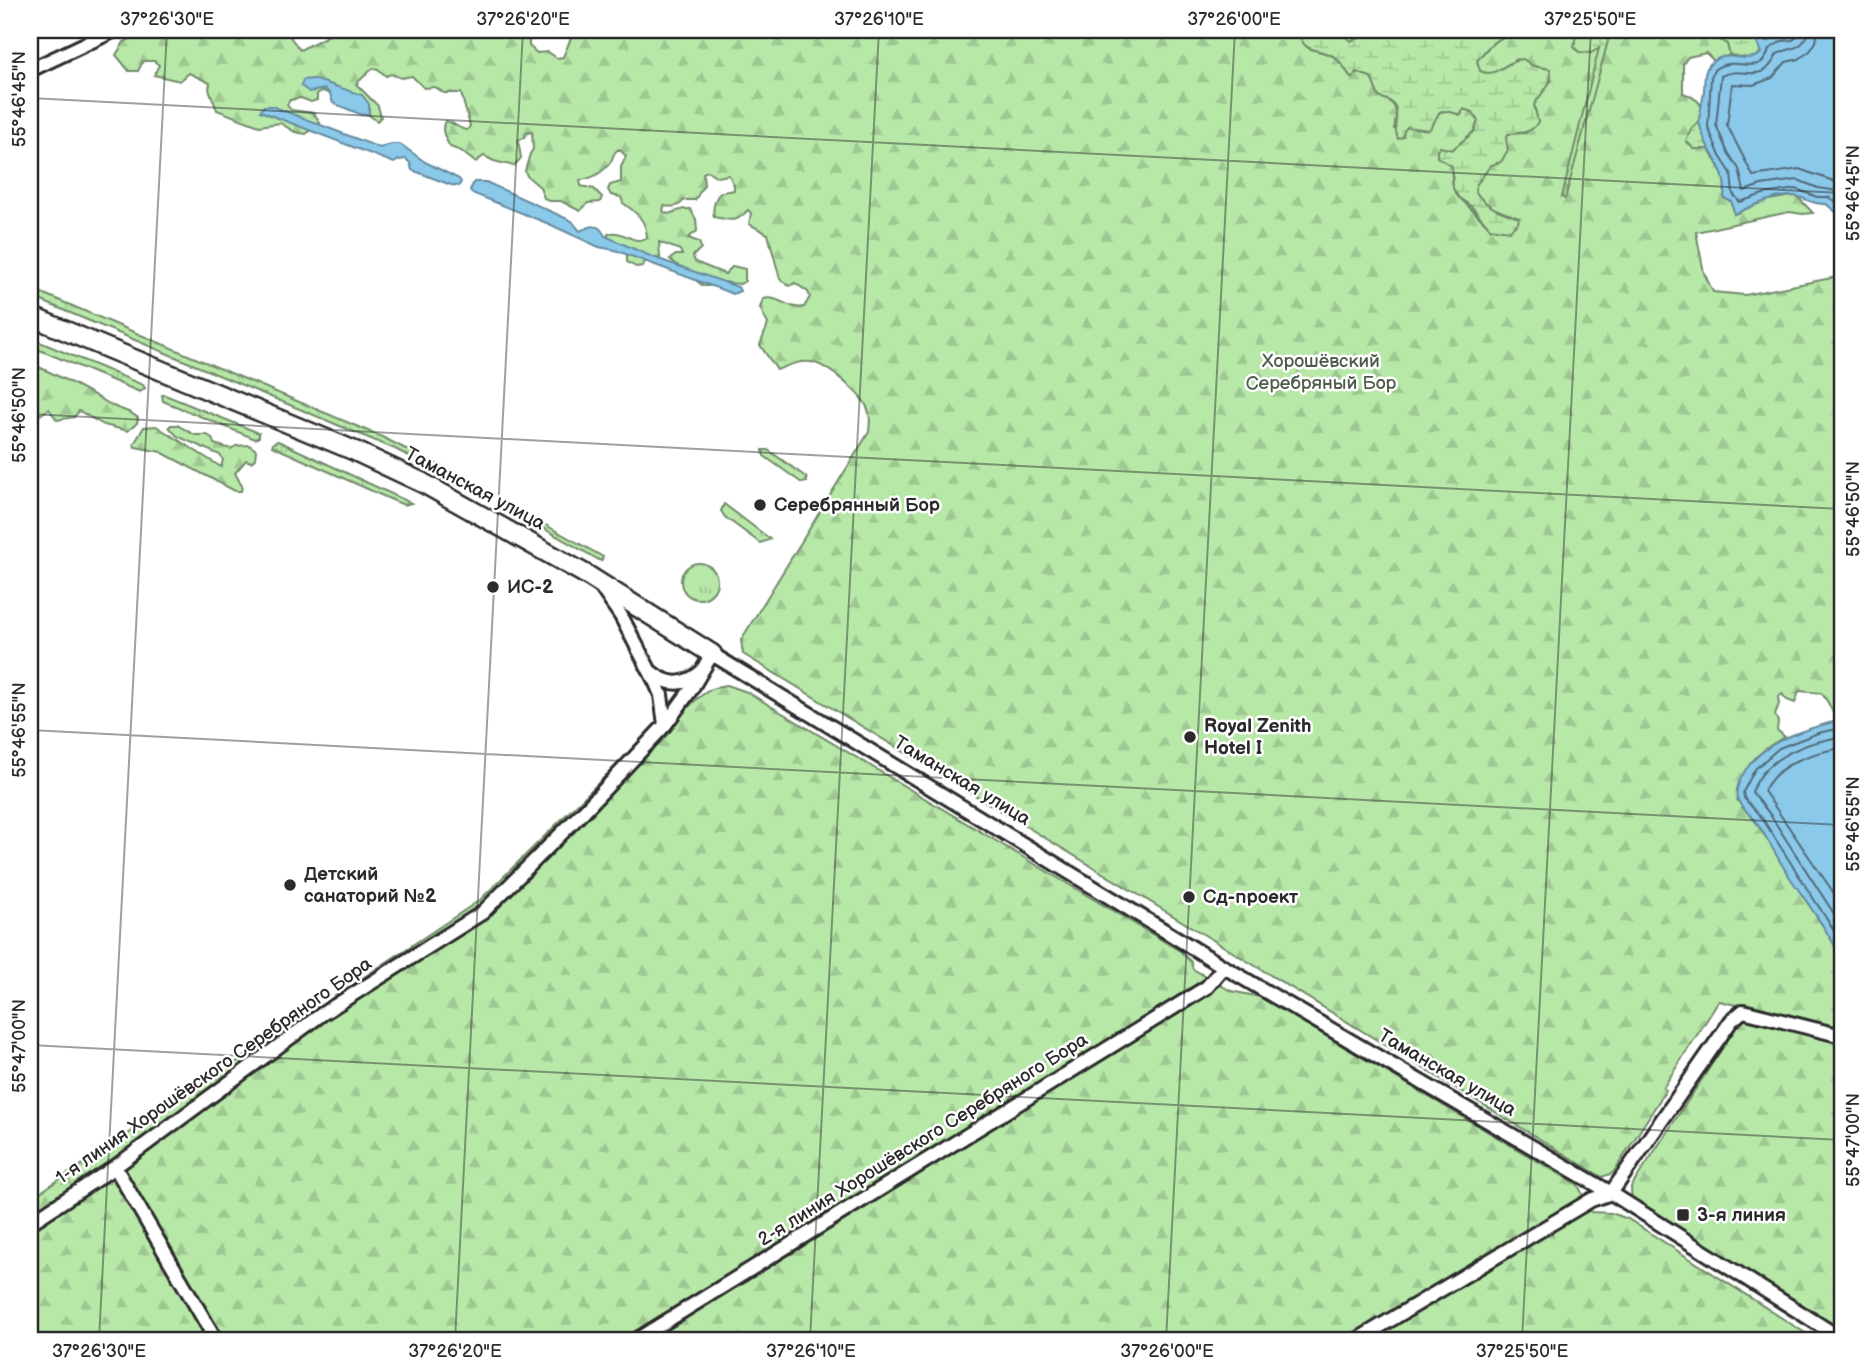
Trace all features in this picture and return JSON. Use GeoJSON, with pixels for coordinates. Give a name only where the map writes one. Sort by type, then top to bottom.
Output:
{"type":"FeatureCollection","features":[{"type":"Feature","properties":{"kind":"street"},"geometry":{"type":"LineString","coordinates":[[30,70],[116,30]]}},
{"type":"Feature","properties":{"kind":"street","name":"Таманская улица"},"geometry":{"type":"LineString","coordinates":[[30,316],[423,483],[587,575],[1224,967],[1611,1193],[1842,1339]]}},
{"type":"Feature","properties":{"kind":"street"},"geometry":{"type":"LineString","coordinates":[[587,575],[608,595],[650,671],[661,695],[665,724]]}},
{"type":"Feature","properties":{"kind":"street"},"geometry":{"type":"LineString","coordinates":[[621,616],[638,607]]}},
{"type":"Feature","properties":{"kind":"street","name":"1-я линия Хорошёвского Серебряного Бора"},"geometry":{"type":"LineString","coordinates":[[30,1223],[115,1167],[321,1014],[482,913],[584,811],[665,724],[690,691],[712,654]]}},
{"type":"Feature","properties":{"kind":"street"},"geometry":{"type":"LineString","coordinates":[[650,671],[661,680],[672,684],[693,679],[702,671]]}},
{"type":"Feature","properties":{"kind":"street","name":"2-я линия Хорошёвского Серебряного Бора"},"geometry":{"type":"LineString","coordinates":[[636,1340],[1207,987],[1224,967]]}},
{"type":"Feature","properties":{"kind":"street"},"geometry":{"type":"LineString","coordinates":[[1357,1340],[1591,1200],[1611,1193],[1731,1021],[1743,1011],[1842,1036]]}},
{"type":"Feature","properties":{"kind":"street"},"geometry":{"type":"LineString","coordinates":[[115,1167],[216,1340]]}},
{"type":"Feature","properties":{"kind":"green space","name":"Хорошёвский Серебряный Бор"},"geometry":{"type":"Polygon","coordinates":[[[149,30],[285,30],[300,50],[339,30],[538,30],[535,39],[529,40],[529,46],[537,53],[548,52],[557,58],[563,57],[572,36],[571,30],[1299,30],[1307,47],[1333,56],[1352,78],[1356,72],[1371,77],[1379,97],[1390,102],[1395,108],[1394,129],[1404,131],[1407,127],[1433,125],[1436,114],[1442,111],[1461,115],[1463,109],[1473,112],[1478,121],[1474,131],[1452,150],[1452,181],[1456,193],[1490,228],[1519,218],[1484,202],[1475,191],[1476,185],[1508,134],[1525,133],[1538,122],[1534,105],[1551,81],[1550,69],[1517,59],[1491,74],[1480,72],[1477,61],[1493,43],[1504,37],[1528,36],[1530,30],[1572,30],[1576,35],[1604,30],[1720,30],[1717,38],[1727,44],[1730,55],[1714,61],[1706,53],[1688,57],[1683,64],[1683,93],[1696,100],[1702,108],[1700,118],[1691,129],[1694,149],[1709,149],[1725,183],[1724,198],[1732,202],[1734,214],[1764,201],[1796,195],[1813,213],[1789,212],[1696,232],[1704,273],[1713,292],[1745,295],[1842,276],[1842,722],[1837,721],[1821,693],[1799,691],[1795,703],[1782,694],[1778,697],[1779,704],[1775,715],[1777,730],[1785,737],[1766,748],[1752,762],[1742,779],[1737,800],[1756,822],[1836,946],[1842,960],[1842,1013],[1839,1016],[1842,1031],[1719,1001],[1613,1173],[1602,1177],[743,654],[741,640],[869,432],[870,418],[868,408],[862,400],[828,369],[805,362],[777,370],[760,345],[768,324],[760,308],[763,299],[774,299],[804,307],[810,297],[808,292],[795,283],[789,286],[780,279],[768,234],[749,224],[751,213],[748,210],[733,220],[714,217],[716,199],[720,193],[734,190],[729,175],[717,177],[708,171],[703,173],[704,185],[695,200],[664,206],[663,211],[668,214],[690,209],[696,219],[697,231],[688,238],[699,242],[701,248],[693,256],[695,262],[725,274],[733,266],[745,269],[745,281],[740,284],[720,282],[703,286],[670,259],[682,255],[680,250],[659,242],[660,258],[645,261],[643,266],[636,267],[627,262],[627,251],[608,239],[608,234],[614,233],[636,240],[647,238],[640,218],[623,203],[621,197],[611,195],[608,190],[610,185],[621,182],[621,167],[626,156],[619,149],[600,173],[580,180],[581,186],[594,189],[602,197],[600,202],[588,203],[580,211],[561,201],[544,198],[540,187],[527,176],[525,171],[533,149],[532,132],[518,140],[521,158],[514,166],[484,156],[475,162],[461,151],[450,147],[443,132],[445,121],[467,130],[470,126],[461,93],[444,93],[435,87],[424,88],[412,76],[386,76],[373,68],[356,84],[378,106],[381,117],[377,121],[347,99],[322,91],[317,94],[317,100],[311,102],[301,98],[290,100],[287,105],[291,110],[314,113],[320,123],[306,134],[295,132],[280,123],[259,126],[217,110],[209,89],[210,83],[189,73],[180,81],[154,75],[159,65],[154,61],[143,61],[138,71],[129,71],[116,55],[124,42],[149,30]]]}},
{"type":"Feature","properties":{"kind":"green space"},"geometry":{"type":"Polygon","coordinates":[[[1299,30],[1335,30],[1351,41],[1362,37],[1363,30],[1530,30],[1528,36],[1510,36],[1498,40],[1477,61],[1480,71],[1486,73],[1523,59],[1533,66],[1550,69],[1549,84],[1534,105],[1538,122],[1529,131],[1508,134],[1508,150],[1501,162],[1491,165],[1476,185],[1475,191],[1484,202],[1519,218],[1518,223],[1509,231],[1490,228],[1472,207],[1458,197],[1453,188],[1452,166],[1437,157],[1440,147],[1452,150],[1474,132],[1478,121],[1473,112],[1463,109],[1461,115],[1439,112],[1429,130],[1407,127],[1403,137],[1398,139],[1396,108],[1388,100],[1379,97],[1371,77],[1356,72],[1352,79],[1336,58],[1311,49],[1303,43],[1299,30]]]}},
{"type":"Feature","properties":{"kind":"green space"},"geometry":{"type":"Polygon","coordinates":[[[1335,30],[1364,32],[1362,37],[1351,41],[1335,30]]]}},
{"type":"Feature","properties":{"kind":"green space"},"geometry":{"type":"Polygon","coordinates":[[[1572,30],[1611,30],[1565,199],[1562,197],[1599,48],[1591,53],[1579,52],[1574,47],[1576,35],[1572,30]]]}},
{"type":"Feature","properties":{"kind":"green space"},"geometry":{"type":"Polygon","coordinates":[[[1720,30],[1795,30],[1788,35],[1782,31],[1774,39],[1760,46],[1761,53],[1750,58],[1730,55],[1727,44],[1717,38],[1720,30]]]}},
{"type":"Feature","properties":{"kind":"green space"},"geometry":{"type":"Polygon","coordinates":[[[1699,122],[1709,149],[1694,149],[1686,141],[1691,129],[1699,122]]]}},
{"type":"Feature","properties":{"kind":"green space"},"geometry":{"type":"Polygon","coordinates":[[[30,288],[382,437],[470,481],[467,486],[395,449],[30,296],[30,288]]]}},
{"type":"Feature","properties":{"kind":"green space"},"geometry":{"type":"Polygon","coordinates":[[[30,338],[145,388],[140,392],[30,346],[30,338]]]}},
{"type":"Feature","properties":{"kind":"green space"},"geometry":{"type":"Polygon","coordinates":[[[30,363],[132,414],[138,418],[137,423],[128,431],[104,425],[79,411],[74,417],[57,420],[49,409],[30,418],[30,363]]]}},
{"type":"Feature","properties":{"kind":"green space"},"geometry":{"type":"Polygon","coordinates":[[[162,395],[259,433],[259,437],[255,439],[163,401],[162,395]]]}},
{"type":"Feature","properties":{"kind":"green space"},"geometry":{"type":"Polygon","coordinates":[[[177,425],[195,435],[207,435],[212,438],[214,444],[231,449],[249,445],[256,450],[255,459],[251,462],[246,460],[235,473],[242,486],[241,491],[235,491],[161,452],[135,447],[134,444],[144,427],[156,426],[221,467],[223,460],[220,455],[177,436],[169,427],[177,425]]]}},
{"type":"Feature","properties":{"kind":"green space"},"geometry":{"type":"Polygon","coordinates":[[[278,441],[411,503],[404,505],[272,446],[278,441]]]}},
{"type":"Feature","properties":{"kind":"green space"},"geometry":{"type":"Polygon","coordinates":[[[763,450],[768,450],[806,477],[807,482],[802,483],[764,456],[763,450]]]}},
{"type":"Feature","properties":{"kind":"green space"},"geometry":{"type":"Polygon","coordinates":[[[504,502],[603,557],[601,561],[502,505],[504,502]]]}},
{"type":"Feature","properties":{"kind":"green space"},"geometry":{"type":"Polygon","coordinates":[[[724,504],[770,539],[760,543],[725,517],[721,511],[724,504]]]}},
{"type":"Feature","properties":{"kind":"green space"},"geometry":{"type":"Polygon","coordinates":[[[699,563],[712,568],[717,581],[712,594],[699,599],[686,594],[681,581],[686,568],[699,563]]]}},
{"type":"Feature","properties":{"kind":"green space"},"geometry":{"type":"Polygon","coordinates":[[[727,685],[747,692],[1180,951],[1191,962],[1193,969],[1231,991],[1260,997],[1578,1185],[1591,1212],[1611,1213],[1628,1219],[1816,1340],[30,1340],[30,1199],[480,900],[650,732],[662,738],[699,697],[717,687],[727,685]]]}},
{"type":"Feature","properties":{"kind":"green space"},"geometry":{"type":"Polygon","coordinates":[[[1750,1016],[1842,1042],[1842,1334],[1632,1207],[1631,1187],[1741,1020],[1750,1016]]]}},
{"type":"Feature","properties":{"kind":"water"},"geometry":{"type":"Polygon","coordinates":[[[1782,30],[1788,35],[1795,30],[1842,30],[1842,212],[1837,213],[1826,204],[1792,196],[1766,201],[1734,214],[1732,202],[1724,198],[1724,180],[1702,132],[1699,118],[1705,73],[1710,64],[1723,57],[1755,57],[1761,53],[1756,40],[1759,37],[1766,42],[1774,39],[1782,30]]]}},
{"type":"Feature","properties":{"kind":"water"},"geometry":{"type":"Polygon","coordinates":[[[314,79],[362,95],[369,104],[369,114],[362,115],[333,103],[325,89],[309,92],[301,86],[303,80],[314,79]]]}},
{"type":"Feature","properties":{"kind":"water"},"geometry":{"type":"Polygon","coordinates":[[[264,106],[272,106],[380,148],[400,144],[461,182],[459,186],[451,185],[412,170],[406,159],[394,163],[260,111],[264,106]]]}},
{"type":"Feature","properties":{"kind":"water"},"geometry":{"type":"Polygon","coordinates":[[[474,182],[486,182],[572,221],[580,231],[598,227],[605,236],[650,256],[738,287],[740,291],[733,294],[615,250],[599,247],[472,193],[470,190],[474,182]]]}},
{"type":"Feature","properties":{"kind":"water"},"geometry":{"type":"Polygon","coordinates":[[[1837,721],[1842,722],[1842,960],[1760,828],[1740,804],[1737,794],[1738,784],[1745,771],[1763,751],[1798,733],[1837,721]]]}},
{"type":"Feature","properties":{"kind":"place","name":"Серебрянный Бор"},"geometry":{"type":"Point","coordinates":[760,505]}},
{"type":"Feature","properties":{"kind":"place","name":"ИС-2"},"geometry":{"type":"Point","coordinates":[493,587]}},
{"type":"Feature","properties":{"kind":"place","name":"Royal Zenith Hotel I"},"geometry":{"type":"Point","coordinates":[1190,737]}},
{"type":"Feature","properties":{"kind":"place","name":"Детский санаторий №2"},"geometry":{"type":"Point","coordinates":[290,885]}},
{"type":"Feature","properties":{"kind":"place","name":"Сд-проект"},"geometry":{"type":"Point","coordinates":[1189,897]}},
{"type":"Feature","properties":{"kind":"place","name":"3-я линия"},"geometry":{"type":"Point","coordinates":[1683,1215]}}]}
